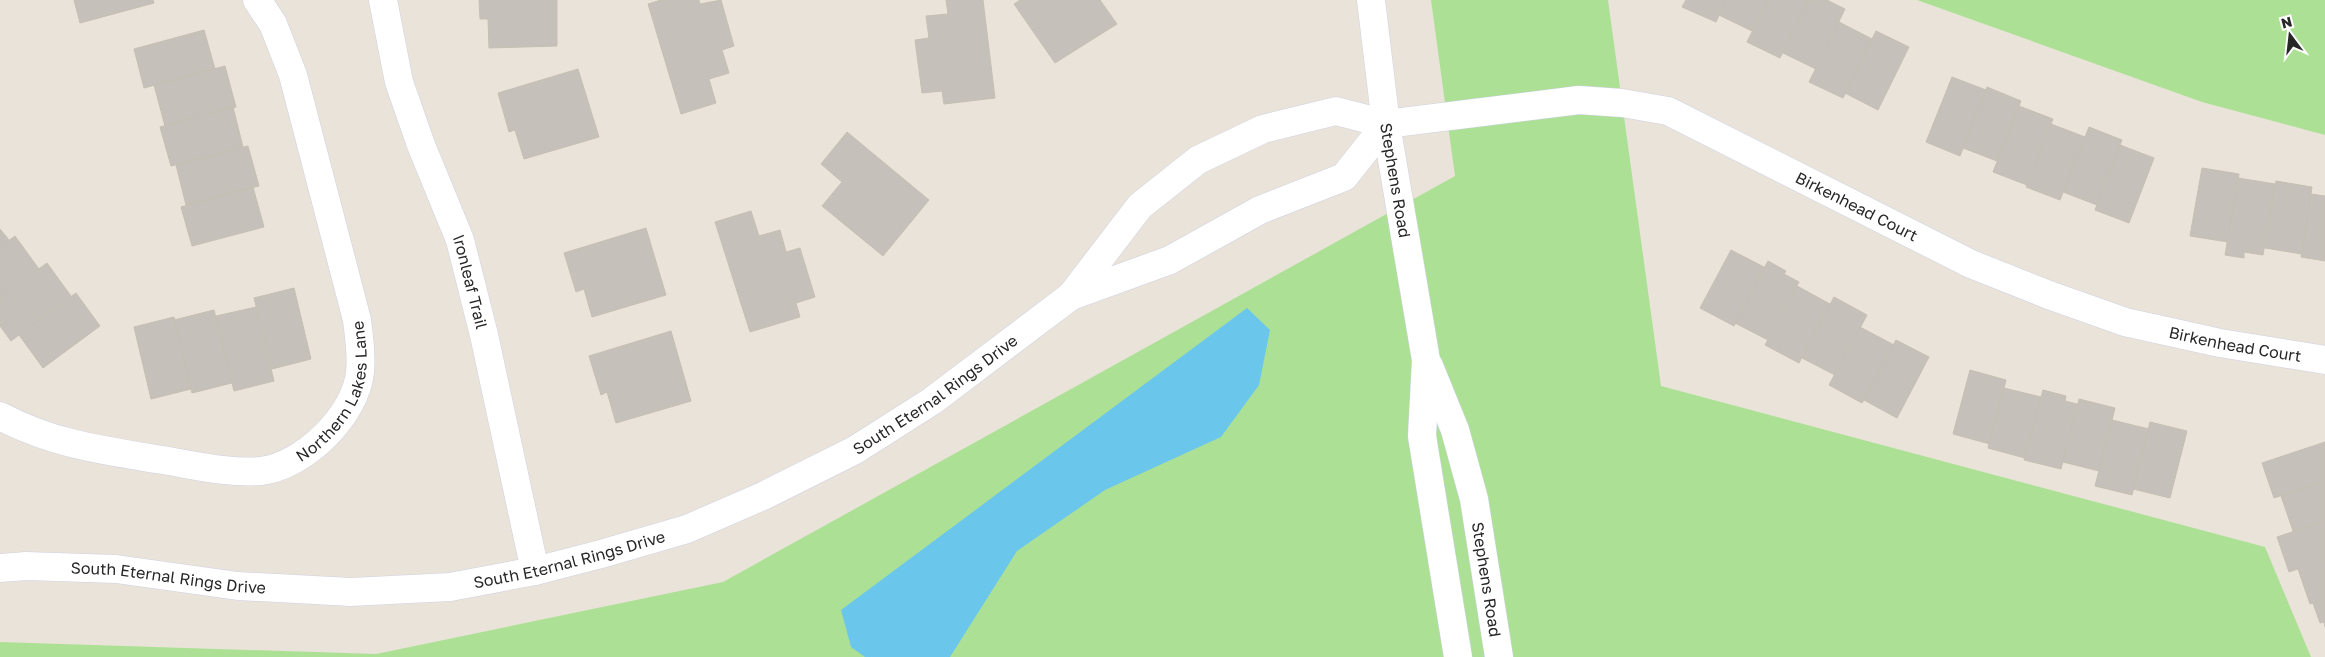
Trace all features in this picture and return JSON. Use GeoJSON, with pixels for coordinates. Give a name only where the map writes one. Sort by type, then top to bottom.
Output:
{"type":"FeatureCollection","features":[{"type":"Feature","properties":{"kind":"street","name":"Northern Lakes Lane"},"geometry":{"type":"LineString","coordinates":[[0,416],[28,430],[83,448],[234,471],[262,471],[289,463],[310,450],[332,430],[349,404],[360,374],[360,343],[357,320],[293,75],[273,24],[257,0]]}},
{"type":"Feature","properties":{"kind":"street","name":"Ironleaf Trail"},"geometry":{"type":"LineString","coordinates":[[384,0],[384,15],[399,82],[460,240],[484,336],[534,571]]}},
{"type":"Feature","properties":{"kind":"street","name":"Stephens Road"},"geometry":{"type":"LineString","coordinates":[[1371,0],[1386,124],[1426,360],[1422,436],[1458,657]]}},
{"type":"Feature","properties":{"kind":"street","name":"Birkenhead Court"},"geometry":{"type":"LineString","coordinates":[[1386,124],[1579,100],[1622,103],[1668,111],[1972,264],[2049,296],[2125,322],[2220,342],[2325,360]]}},
{"type":"Feature","properties":{"kind":"street","name":"South Eternal Rings Drive"},"geometry":{"type":"LineString","coordinates":[[0,568],[26,566],[116,569],[238,586],[351,592],[450,587],[534,571],[687,529],[763,496],[855,450],[932,401],[1071,296],[1140,206],[1198,160],[1263,129],[1336,111],[1386,124],[1344,177],[1260,210],[1170,260],[1071,296]]}},
{"type":"Feature","properties":{"kind":"street","name":"Stephens Road"},"geometry":{"type":"LineString","coordinates":[[1426,360],[1455,430],[1474,500],[1499,657]]}},
{"type":"Feature","properties":{"kind":"green space"},"geometry":{"type":"Polygon","coordinates":[[[1431,0],[1608,0],[1661,386],[2265,547],[2311,657],[0,657],[0,642],[376,654],[723,582],[1455,176],[1431,0]]]}},
{"type":"Feature","properties":{"kind":"green space"},"geometry":{"type":"Polygon","coordinates":[[[1917,0],[2325,0],[2325,135],[2202,102],[1917,0]]]}},
{"type":"Feature","properties":{"kind":"water"},"geometry":{"type":"Polygon","coordinates":[[[1247,308],[1270,330],[1259,385],[1221,437],[1105,490],[1017,551],[950,657],[865,657],[851,647],[841,610],[1247,308]]]}},
{"type":"Feature","properties":{"kind":"building"},"geometry":{"type":"Polygon","coordinates":[[[74,0],[153,0],[154,3],[80,23],[74,0]]]}},
{"type":"Feature","properties":{"kind":"building"},"geometry":{"type":"Polygon","coordinates":[[[479,0],[557,0],[557,46],[489,48],[488,19],[480,19],[479,0]]]}},
{"type":"Feature","properties":{"kind":"building"},"geometry":{"type":"Polygon","coordinates":[[[661,0],[699,0],[700,4],[721,0],[734,46],[722,50],[729,73],[709,79],[716,103],[681,114],[648,4],[661,0]]]}},
{"type":"Feature","properties":{"kind":"building"},"geometry":{"type":"Polygon","coordinates":[[[946,0],[983,0],[995,98],[944,104],[942,91],[922,93],[915,40],[929,38],[926,16],[948,14],[946,0]]]}},
{"type":"Feature","properties":{"kind":"building"},"geometry":{"type":"Polygon","coordinates":[[[1020,0],[1100,0],[1117,24],[1055,63],[1014,4],[1020,0]]]}},
{"type":"Feature","properties":{"kind":"building"},"geometry":{"type":"Polygon","coordinates":[[[1686,0],[1726,0],[1716,22],[1682,7],[1686,0]]]}},
{"type":"Feature","properties":{"kind":"building"},"geometry":{"type":"Polygon","coordinates":[[[1726,0],[1768,0],[1752,31],[1719,15],[1726,0]]]}},
{"type":"Feature","properties":{"kind":"building"},"geometry":{"type":"Polygon","coordinates":[[[1768,0],[1809,0],[1780,58],[1747,42],[1768,0]]]}},
{"type":"Feature","properties":{"kind":"building"},"geometry":{"type":"Polygon","coordinates":[[[1809,0],[1827,0],[1845,9],[1816,69],[1783,53],[1809,0]]]}},
{"type":"Feature","properties":{"kind":"building"},"geometry":{"type":"Polygon","coordinates":[[[1839,22],[1872,39],[1843,98],[1809,82],[1839,22]]]}},
{"type":"Feature","properties":{"kind":"building"},"geometry":{"type":"Polygon","coordinates":[[[204,30],[215,69],[144,88],[134,49],[204,30]]]}},
{"type":"Feature","properties":{"kind":"building"},"geometry":{"type":"Polygon","coordinates":[[[1876,31],[1909,47],[1878,110],[1845,93],[1876,31]]]}},
{"type":"Feature","properties":{"kind":"building"},"geometry":{"type":"Polygon","coordinates":[[[225,66],[236,107],[165,126],[154,85],[225,66]]]}},
{"type":"Feature","properties":{"kind":"building"},"geometry":{"type":"Polygon","coordinates":[[[578,69],[599,137],[524,159],[515,130],[509,132],[498,93],[578,69]]]}},
{"type":"Feature","properties":{"kind":"building"},"geometry":{"type":"Polygon","coordinates":[[[1952,77],[1986,90],[1960,156],[1926,142],[1952,77]]]}},
{"type":"Feature","properties":{"kind":"building"},"geometry":{"type":"Polygon","coordinates":[[[1987,87],[2021,101],[1997,161],[1963,148],[1987,87]]]}},
{"type":"Feature","properties":{"kind":"building"},"geometry":{"type":"Polygon","coordinates":[[[2019,106],[2053,119],[2027,185],[1993,172],[2019,106]]]}},
{"type":"Feature","properties":{"kind":"building"},"geometry":{"type":"Polygon","coordinates":[[[233,107],[243,147],[171,166],[160,127],[233,107]]]}},
{"type":"Feature","properties":{"kind":"building"},"geometry":{"type":"Polygon","coordinates":[[[2051,124],[2085,137],[2060,200],[2026,187],[2051,124]]]}},
{"type":"Feature","properties":{"kind":"building"},"geometry":{"type":"Polygon","coordinates":[[[2089,127],[2122,140],[2097,205],[2063,192],[2089,127]]]}},
{"type":"Feature","properties":{"kind":"building"},"geometry":{"type":"Polygon","coordinates":[[[847,132],[929,200],[883,256],[822,206],[842,182],[821,164],[847,132]]]}},
{"type":"Feature","properties":{"kind":"building"},"geometry":{"type":"Polygon","coordinates":[[[2120,145],[2154,158],[2129,223],[2095,210],[2120,145]]]}},
{"type":"Feature","properties":{"kind":"building"},"geometry":{"type":"Polygon","coordinates":[[[248,146],[259,186],[186,205],[176,165],[248,146]]]}},
{"type":"Feature","properties":{"kind":"building"},"geometry":{"type":"Polygon","coordinates":[[[2202,168],[2239,174],[2228,242],[2190,236],[2202,168]]]}},
{"type":"Feature","properties":{"kind":"building"},"geometry":{"type":"Polygon","coordinates":[[[2238,178],[2275,184],[2263,255],[2244,252],[2244,258],[2225,255],[2238,178]]]}},
{"type":"Feature","properties":{"kind":"building"},"geometry":{"type":"Polygon","coordinates":[[[2276,181],[2312,187],[2302,254],[2265,248],[2276,181]]]}},
{"type":"Feature","properties":{"kind":"building"},"geometry":{"type":"Polygon","coordinates":[[[253,187],[264,227],[192,246],[181,207],[253,187]]]}},
{"type":"Feature","properties":{"kind":"building"},"geometry":{"type":"Polygon","coordinates":[[[2311,194],[2325,196],[2325,261],[2301,257],[2311,194]]]}},
{"type":"Feature","properties":{"kind":"building"},"geometry":{"type":"Polygon","coordinates":[[[751,211],[759,236],[780,230],[786,252],[800,248],[815,297],[796,303],[800,317],[750,332],[715,222],[751,211]]]}},
{"type":"Feature","properties":{"kind":"building"},"geometry":{"type":"Polygon","coordinates":[[[646,228],[666,295],[592,317],[584,289],[576,292],[564,253],[646,228]]]}},
{"type":"Feature","properties":{"kind":"building"},"geometry":{"type":"Polygon","coordinates":[[[0,229],[9,240],[0,247],[0,229]]]}},
{"type":"Feature","properties":{"kind":"building"},"geometry":{"type":"Polygon","coordinates":[[[15,236],[39,269],[0,297],[0,247],[15,236]]]}},
{"type":"Feature","properties":{"kind":"building"},"geometry":{"type":"Polygon","coordinates":[[[1731,250],[1764,267],[1734,326],[1700,308],[1731,250]]]}},
{"type":"Feature","properties":{"kind":"building"},"geometry":{"type":"Polygon","coordinates":[[[1768,261],[1786,271],[1784,274],[1799,282],[1768,340],[1735,323],[1768,261]]]}},
{"type":"Feature","properties":{"kind":"building"},"geometry":{"type":"Polygon","coordinates":[[[47,263],[71,296],[11,341],[0,326],[0,297],[47,263]]]}},
{"type":"Feature","properties":{"kind":"building"},"geometry":{"type":"Polygon","coordinates":[[[1797,286],[1830,304],[1799,363],[1765,345],[1797,286]]]}},
{"type":"Feature","properties":{"kind":"building"},"geometry":{"type":"Polygon","coordinates":[[[294,288],[311,359],[272,369],[254,298],[294,288]]]}},
{"type":"Feature","properties":{"kind":"building"},"geometry":{"type":"Polygon","coordinates":[[[76,293],[100,326],[43,368],[19,335],[76,293]]]}},
{"type":"Feature","properties":{"kind":"building"},"geometry":{"type":"Polygon","coordinates":[[[1834,297],[1867,315],[1835,375],[1802,358],[1834,297]]]}},
{"type":"Feature","properties":{"kind":"building"},"geometry":{"type":"Polygon","coordinates":[[[256,307],[274,381],[234,391],[216,316],[256,307]]]}},
{"type":"Feature","properties":{"kind":"building"},"geometry":{"type":"Polygon","coordinates":[[[214,310],[232,383],[192,393],[174,320],[214,310]]]}},
{"type":"Feature","properties":{"kind":"building"},"geometry":{"type":"Polygon","coordinates":[[[174,317],[191,389],[151,399],[134,327],[174,317]]]}},
{"type":"Feature","properties":{"kind":"building"},"geometry":{"type":"Polygon","coordinates":[[[1860,327],[1894,345],[1862,403],[1829,385],[1860,327]]]}},
{"type":"Feature","properties":{"kind":"building"},"geometry":{"type":"Polygon","coordinates":[[[671,331],[691,401],[616,423],[607,392],[601,395],[589,356],[671,331]]]}},
{"type":"Feature","properties":{"kind":"building"},"geometry":{"type":"Polygon","coordinates":[[[1896,340],[1929,357],[1897,418],[1864,400],[1896,340]]]}},
{"type":"Feature","properties":{"kind":"building"},"geometry":{"type":"Polygon","coordinates":[[[1970,370],[2006,380],[1990,444],[1953,434],[1970,370]]]}},
{"type":"Feature","properties":{"kind":"building"},"geometry":{"type":"Polygon","coordinates":[[[2004,388],[2041,397],[2025,458],[1988,448],[2004,388]]]}},
{"type":"Feature","properties":{"kind":"building"},"geometry":{"type":"Polygon","coordinates":[[[2043,390],[2066,396],[2065,401],[2077,404],[2061,469],[2024,460],[2043,390]]]}},
{"type":"Feature","properties":{"kind":"building"},"geometry":{"type":"Polygon","coordinates":[[[2079,399],[2115,408],[2099,471],[2063,462],[2079,399]]]}},
{"type":"Feature","properties":{"kind":"building"},"geometry":{"type":"Polygon","coordinates":[[[2112,420],[2149,429],[2132,495],[2095,486],[2112,420]]]}},
{"type":"Feature","properties":{"kind":"building"},"geometry":{"type":"Polygon","coordinates":[[[2150,422],[2187,431],[2170,498],[2133,489],[2150,422]]]}},
{"type":"Feature","properties":{"kind":"building"},"geometry":{"type":"Polygon","coordinates":[[[2325,442],[2325,481],[2274,498],[2262,463],[2325,442]]]}},
{"type":"Feature","properties":{"kind":"building"},"geometry":{"type":"Polygon","coordinates":[[[2325,481],[2325,521],[2293,531],[2281,496],[2325,481]]]}},
{"type":"Feature","properties":{"kind":"building"},"geometry":{"type":"Polygon","coordinates":[[[2325,521],[2325,560],[2289,572],[2277,537],[2325,521]]]}},
{"type":"Feature","properties":{"kind":"building"},"geometry":{"type":"Polygon","coordinates":[[[2325,560],[2325,599],[2310,604],[2298,569],[2325,560]]]}},
{"type":"Feature","properties":{"kind":"building"},"geometry":{"type":"Polygon","coordinates":[[[2325,599],[2325,627],[2324,622],[2320,623],[2313,603],[2325,599]]]}}]}
